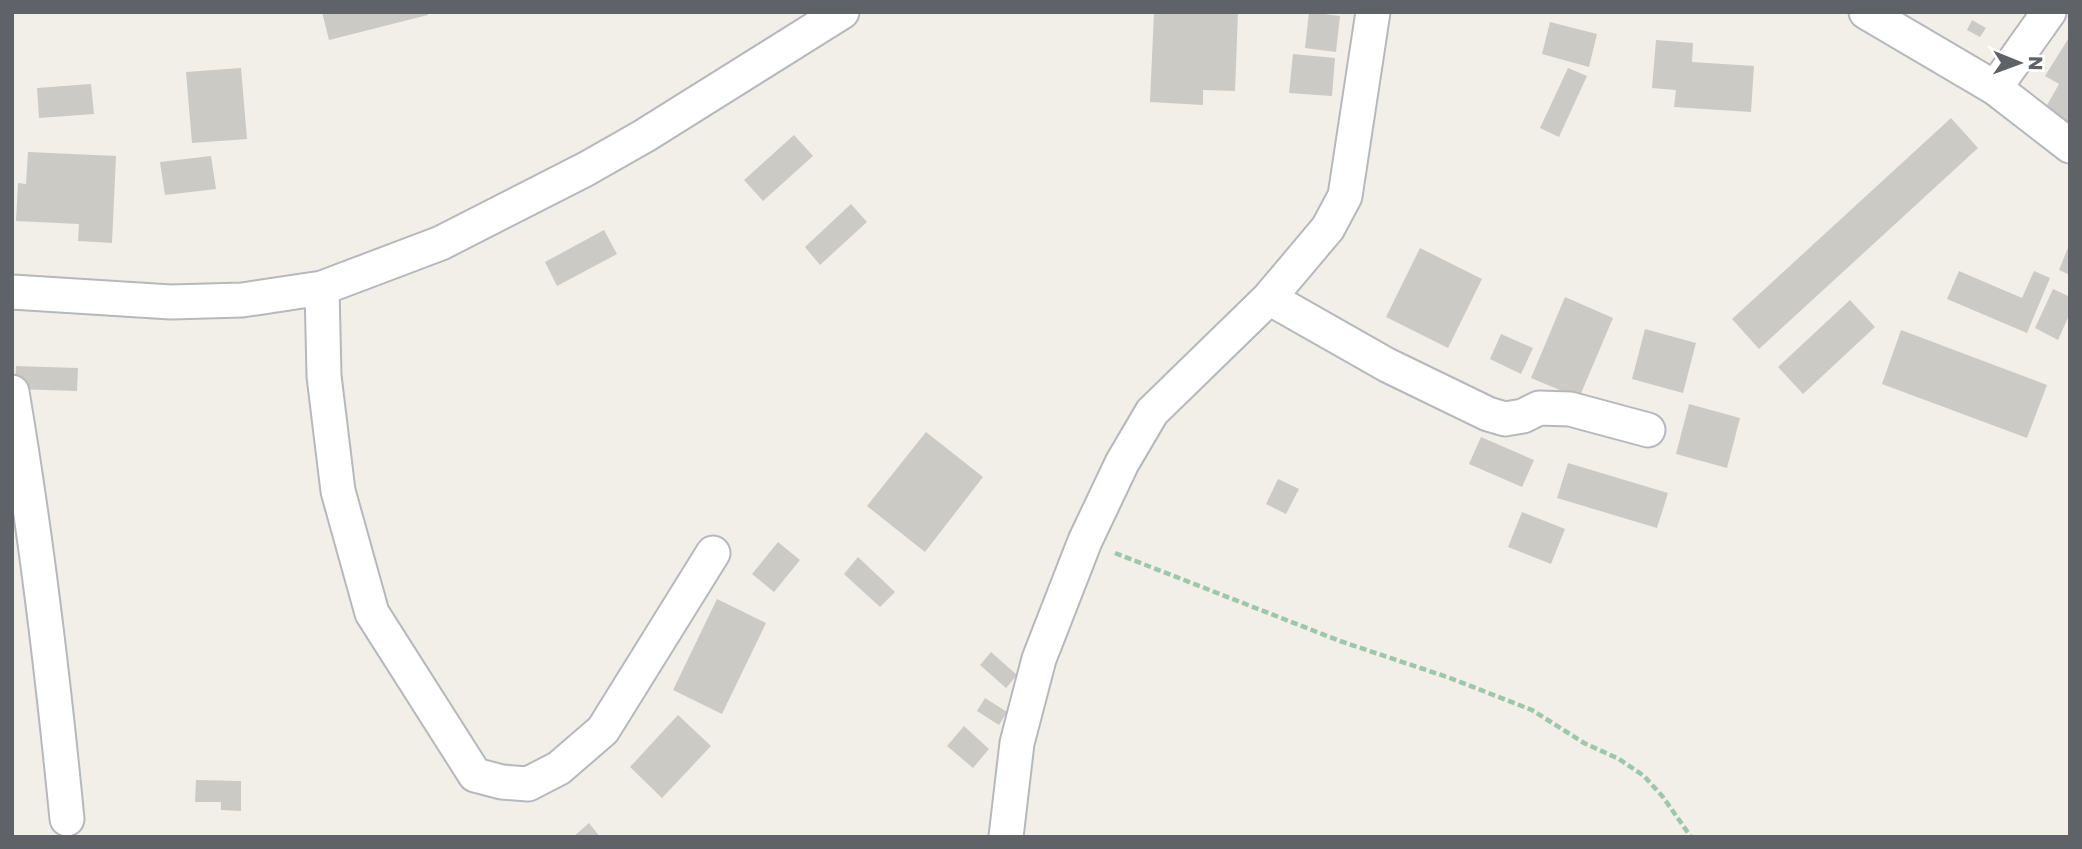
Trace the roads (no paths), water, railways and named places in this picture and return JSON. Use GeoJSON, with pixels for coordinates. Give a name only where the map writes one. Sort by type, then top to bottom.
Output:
{"type":"FeatureCollection","features":[{"type":"Feature","properties":{"kind":"street"},"geometry":{"type":"LineString","coordinates":[[1006,837],[1017,743],[1039,659],[1085,541],[1122,463],[1152,412],[1269,298],[1328,228],[1345,196],[1373,12]]}},
{"type":"Feature","properties":{"kind":"street"},"geometry":{"type":"LineString","coordinates":[[1866,12],[1995,88],[2070,146]]}},
{"type":"Feature","properties":{"kind":"street"},"geometry":{"type":"LineString","coordinates":[[1995,88],[2049,12]]}},
{"type":"Feature","properties":{"kind":"street"},"geometry":{"type":"LineString","coordinates":[[12,292],[171,302],[242,300],[321,288],[441,243],[575,174],[644,136],[837,13]]}},
{"type":"Feature","properties":{"kind":"street"},"geometry":{"type":"LineString","coordinates":[[321,288],[324,376],[338,491],[372,613],[475,775],[502,782],[528,784],[559,768],[603,730],[713,553]]}},
{"type":"Feature","properties":{"kind":"street"},"geometry":{"type":"LineString","coordinates":[[1269,298],[1387,365],[1488,414],[1505,419],[1523,416],[1539,408],[1570,409],[1648,430]]}},
{"type":"Feature","properties":{"kind":"street"},"geometry":{"type":"LineString","coordinates":[[12,392],[29,493],[52,668],[67,819]]}}]}
